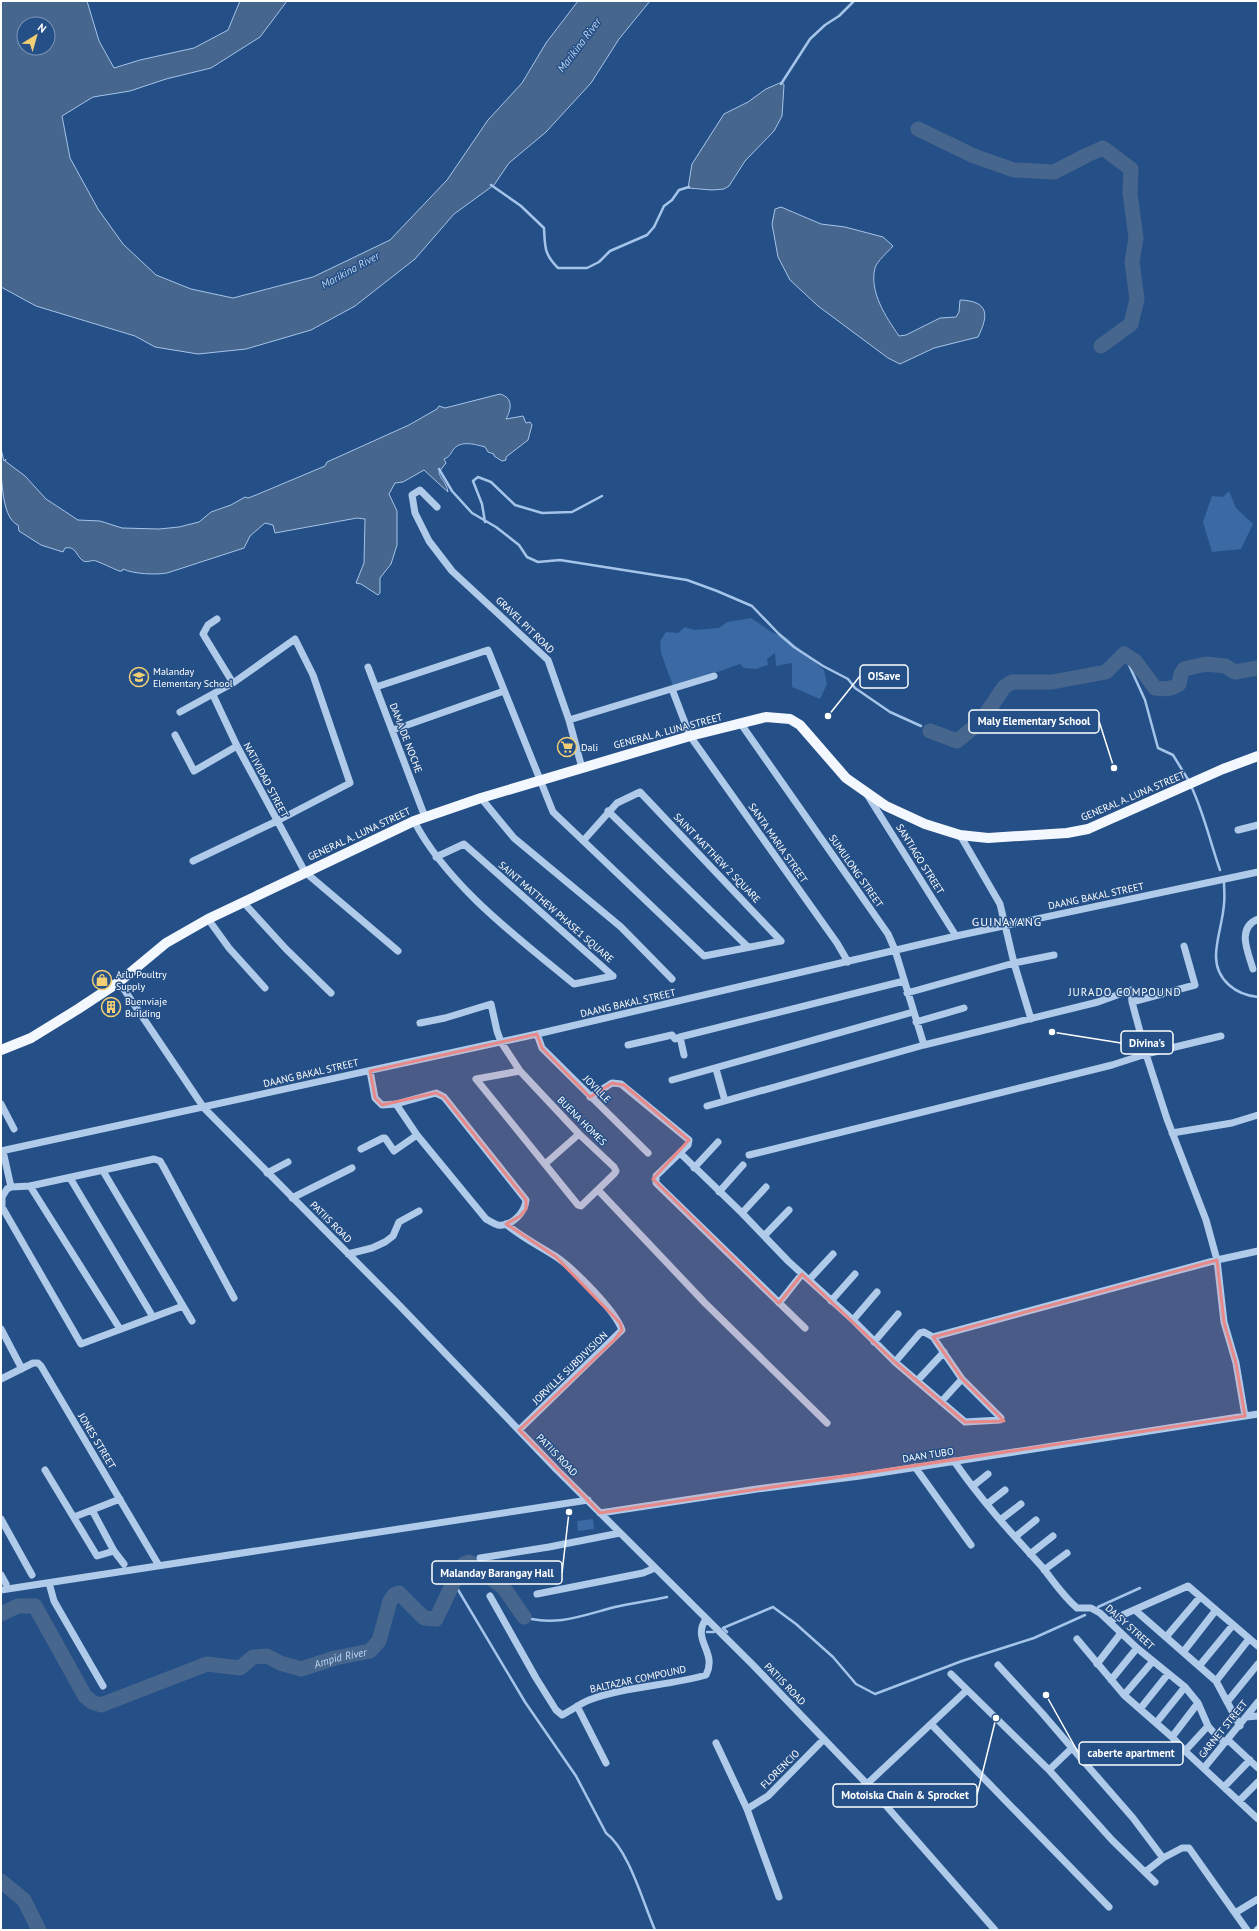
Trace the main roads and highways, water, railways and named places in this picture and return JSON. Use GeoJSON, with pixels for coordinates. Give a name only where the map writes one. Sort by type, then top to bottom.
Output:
{"type":"FeatureCollection","features":[{"type":"Feature","properties":{"kind":"main road","name":"GENERAL A. LUNA STREET"},"geometry":{"type":"LineString","coordinates":[[1,1050],[31,1038],[119,982],[166,943],[208,919],[414,821],[481,798],[690,736],[766,717],[790,719],[800,725],[846,778],[886,806],[919,822],[960,835],[972,837],[1005,838],[1078,832],[1108,822],[1179,789],[1258,756]]}},
{"type":"Feature","properties":{"kind":"water","name":"Marikina River"},"geometry":{"type":"Polygon","coordinates":[[[1,1],[87,1],[99,41],[114,68],[140,60],[194,48],[228,30],[240,1],[287,1],[260,37],[211,68],[166,79],[130,91],[93,97],[62,116],[70,158],[98,209],[123,244],[156,275],[191,289],[233,298],[313,277],[390,240],[447,180],[488,120],[522,83],[546,43],[578,1],[650,1],[619,39],[591,83],[546,132],[509,163],[494,185],[454,214],[415,259],[355,306],[311,330],[246,349],[198,354],[155,347],[135,336],[36,306],[1,287],[1,1]]]}},
{"type":"Feature","properties":{"kind":"water"},"geometry":{"type":"Polygon","coordinates":[[[782,82],[784,85],[782,116],[774,131],[745,161],[729,186],[724,189],[712,190],[688,188],[692,164],[724,114],[748,102],[766,89],[782,82]]]}},
{"type":"Feature","properties":{"kind":"water"},"geometry":{"type":"Polygon","coordinates":[[[781,207],[821,224],[845,227],[883,237],[893,246],[876,265],[874,286],[884,312],[899,336],[906,335],[940,318],[956,317],[959,312],[960,300],[977,303],[984,311],[984,322],[978,337],[934,348],[900,364],[888,358],[818,306],[790,280],[778,257],[772,224],[775,209],[781,207]]]}},
{"type":"Feature","properties":{"kind":"water"},"geometry":{"type":"Polygon","coordinates":[[[500,394],[508,398],[510,405],[506,419],[523,416],[526,423],[530,422],[532,425],[528,440],[506,457],[506,460],[502,461],[494,456],[494,454],[488,452],[485,447],[468,444],[459,445],[449,456],[444,459],[446,463],[439,472],[448,492],[424,470],[403,482],[395,483],[389,494],[397,511],[397,545],[391,564],[380,578],[380,593],[378,595],[361,584],[356,583],[364,563],[365,519],[357,518],[275,533],[273,525],[265,523],[250,536],[244,548],[167,573],[151,574],[138,573],[123,569],[122,571],[119,571],[102,563],[84,561],[71,548],[65,548],[63,552],[41,545],[19,531],[18,525],[12,521],[8,513],[5,503],[2,480],[1,449],[4,461],[6,459],[5,461],[25,476],[46,499],[78,520],[100,521],[122,528],[159,529],[179,527],[199,522],[211,512],[325,466],[327,462],[409,425],[437,409],[439,406],[445,408],[500,394]]]}},
{"type":"Feature","properties":{"kind":"waterway"},"geometry":{"type":"LineString","coordinates":[[781,84],[810,39],[825,25],[839,16],[854,1]]}},
{"type":"Feature","properties":{"kind":"waterway"},"geometry":{"type":"LineString","coordinates":[[918,129],[974,156],[1014,170],[1054,172],[1103,148],[1131,169],[1130,193],[1136,238],[1132,262],[1137,299],[1131,324],[1101,346]]}},
{"type":"Feature","properties":{"kind":"waterway"},"geometry":{"type":"LineString","coordinates":[[491,185],[521,206],[544,228],[546,250],[550,259],[558,268],[587,268],[599,262],[610,251],[647,235],[654,227],[664,206],[672,200],[679,190],[689,187]]}},
{"type":"Feature","properties":{"kind":"waterway"},"geometry":{"type":"LineString","coordinates":[[439,469],[452,491],[472,513],[496,527],[519,545],[527,557],[538,562],[560,560],[687,580],[752,606],[794,647],[823,666],[848,679],[855,688],[890,712],[921,726]]}},
{"type":"Feature","properties":{"kind":"waterway"},"geometry":{"type":"LineString","coordinates":[[485,522],[482,504],[473,481],[478,477],[491,482],[515,505],[542,513],[572,512],[602,496]]}},
{"type":"Feature","properties":{"kind":"waterway"},"geometry":{"type":"LineString","coordinates":[[1124,654],[1145,700],[1158,748],[1173,755],[1189,781]]}},
{"type":"Feature","properties":{"kind":"waterway"},"geometry":{"type":"LineString","coordinates":[[930,731],[957,741],[973,728],[986,714],[1004,687],[1012,682],[1052,682],[1106,672],[1124,654],[1135,661],[1155,688],[1167,689],[1176,686],[1179,684],[1181,674],[1184,669],[1206,664],[1225,666],[1235,672],[1258,668]]}},
{"type":"Feature","properties":{"kind":"waterway"},"geometry":{"type":"LineString","coordinates":[[1191,786],[1196,796],[1220,870]]}},
{"type":"Feature","properties":{"kind":"waterway"},"geometry":{"type":"LineString","coordinates":[[1224,882],[1224,901],[1216,950],[1219,972],[1223,979],[1235,989],[1250,996],[1258,997]]}},
{"type":"Feature","properties":{"kind":"waterway","name":"Ampid River"},"geometry":{"type":"LineString","coordinates":[[1,1614],[18,1606],[35,1606],[85,1696],[92,1702],[101,1705],[207,1664],[240,1668],[253,1657],[267,1656],[280,1663],[301,1669],[335,1658],[370,1651],[379,1641],[390,1601],[394,1595],[399,1593],[424,1618],[436,1619],[459,1571],[464,1564],[469,1562],[504,1588],[524,1617]]}},
{"type":"Feature","properties":{"kind":"waterway"},"geometry":{"type":"LineString","coordinates":[[454,1583],[525,1702],[576,1776],[606,1833],[622,1852],[635,1878],[655,1930]]}},
{"type":"Feature","properties":{"kind":"waterway"},"geometry":{"type":"LineString","coordinates":[[1098,1607],[1140,1588]]}},
{"type":"Feature","properties":{"kind":"waterway","name":"Ampid River"},"geometry":{"type":"LineString","coordinates":[[524,1617],[547,1621],[570,1619],[621,1606],[667,1597]]}},
{"type":"Feature","properties":{"kind":"waterway"},"geometry":{"type":"LineString","coordinates":[[727,1632],[723,1628],[773,1607],[796,1624],[833,1657],[856,1684],[875,1694],[962,1661],[1034,1638],[1085,1615]]}},
{"type":"Feature","properties":{"kind":"waterway"},"geometry":{"type":"LineString","coordinates":[[707,1632],[714,1632]]}},
{"type":"Feature","properties":{"kind":"waterway"},"geometry":{"type":"LineString","coordinates":[[1,1881],[24,1900],[39,1930]]}},
{"type":"Feature","properties":{"kind":"place","name":"Malanday Elementary School"},"geometry":{"type":"Point","coordinates":[139,677]}},
{"type":"Feature","properties":{"kind":"place","name":"O!Save"},"geometry":{"type":"Point","coordinates":[828,716]}},
{"type":"Feature","properties":{"kind":"place","name":"Dali"},"geometry":{"type":"Point","coordinates":[567,747]}},
{"type":"Feature","properties":{"kind":"place","name":"Maly Elementary School"},"geometry":{"type":"Point","coordinates":[1114,768]}},
{"type":"Feature","properties":{"kind":"place","name":"Arlu Poultry Supply"},"geometry":{"type":"Point","coordinates":[102,980]}},
{"type":"Feature","properties":{"kind":"place","name":"Buenviaje Building"},"geometry":{"type":"Point","coordinates":[111,1007]}},
{"type":"Feature","properties":{"kind":"place","name":"Divina's"},"geometry":{"type":"Point","coordinates":[1052,1032]}},
{"type":"Feature","properties":{"kind":"place","name":"Malanday Barangay Hall"},"geometry":{"type":"Point","coordinates":[569,1512]}},
{"type":"Feature","properties":{"kind":"place","name":"caberte apartment"},"geometry":{"type":"Point","coordinates":[1046,1695]}},
{"type":"Feature","properties":{"kind":"place","name":"Motoiska Chain & Sprocket"},"geometry":{"type":"Point","coordinates":[996,1718]}},
{"type":"Feature","properties":{"kind":"district","name":"GUINAYANG"},"geometry":{"type":"Point","coordinates":[1007,921]}},
{"type":"Feature","properties":{"kind":"district","name":"JURADO COMPOUND"},"geometry":{"type":"Point","coordinates":[1125,992]}}]}
